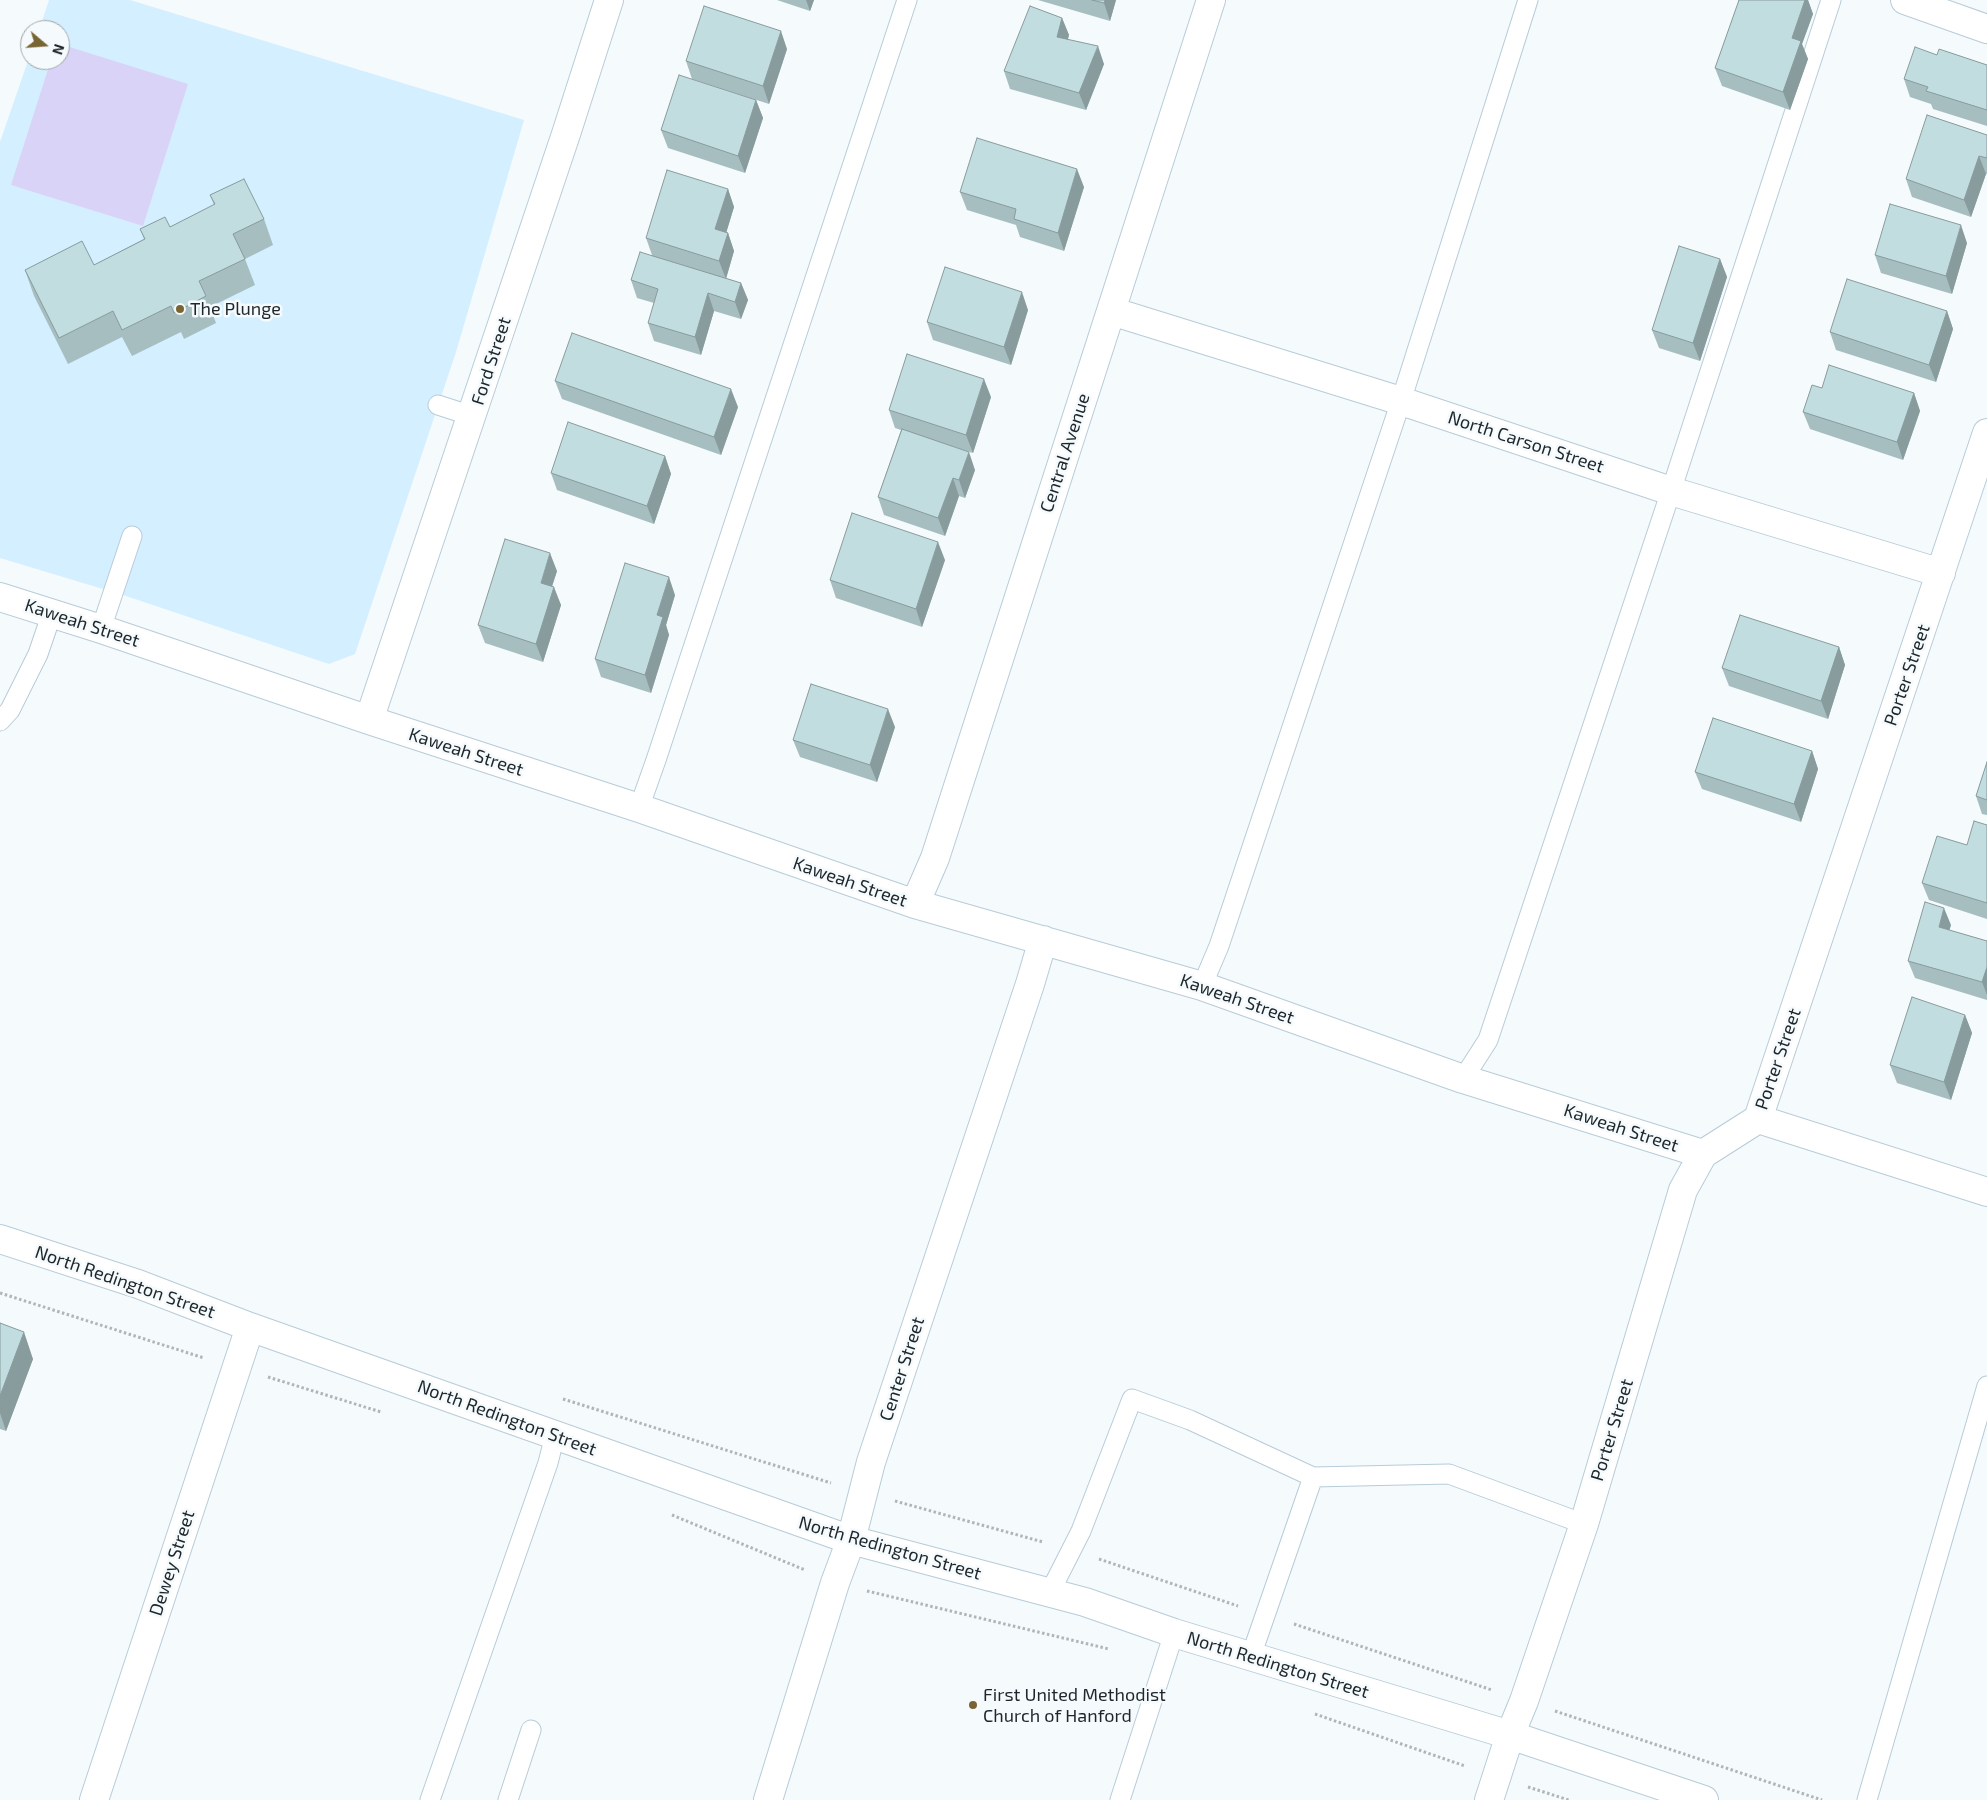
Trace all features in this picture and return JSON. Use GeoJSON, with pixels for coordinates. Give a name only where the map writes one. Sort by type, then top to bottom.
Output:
{"type":"FeatureCollection","features":[{"type":"Feature","properties":{"kind":"street","name":"Ford Street"},"geometry":{"type":"LineString","coordinates":[[368,720],[472,416],[609,0]]}},
{"type":"Feature","properties":{"kind":"street","name":"Central Avenue"},"geometry":{"type":"LineString","coordinates":[[915,904],[935,858],[1211,0]]}},
{"type":"Feature","properties":{"kind":"street"},"geometry":{"type":"LineString","coordinates":[[1905,0],[1987,29]]}},
{"type":"Feature","properties":{"kind":"street","name":"North Carson Street"},"geometry":{"type":"LineString","coordinates":[[1111,311],[1401,401],[1672,491],[1940,573]]}},
{"type":"Feature","properties":{"kind":"street","name":"Porter Street"},"geometry":{"type":"LineString","coordinates":[[1489,1800],[1584,1524],[1683,1190],[1703,1154],[1758,1119],[1987,433]]}},
{"type":"Feature","properties":{"kind":"street","name":"Kaweah Street"},"geometry":{"type":"LineString","coordinates":[[0,596],[101,628],[368,720],[639,808],[915,904],[1202,986],[1463,1079],[1703,1154]]}},
{"type":"Feature","properties":{"kind":"street","name":"Center Street"},"geometry":{"type":"LineString","coordinates":[[768,1800],[835,1583],[851,1540],[863,1492],[1043,940]]}},
{"type":"Feature","properties":{"kind":"street"},"geometry":{"type":"LineString","coordinates":[[1758,1119],[1987,1192]]}},
{"type":"Feature","properties":{"kind":"street","name":"North Redington Street"},"geometry":{"type":"LineString","coordinates":[[0,1239],[138,1284],[250,1327],[851,1540],[1050,1592],[1174,1633],[1510,1736],[1704,1800]]}},
{"type":"Feature","properties":{"kind":"street","name":"Dewey Street"},"geometry":{"type":"LineString","coordinates":[[94,1800],[250,1327]]}},
{"type":"Feature","properties":{"kind":"lane"},"geometry":{"type":"LineString","coordinates":[[639,808],[907,0]]}},
{"type":"Feature","properties":{"kind":"lane"},"geometry":{"type":"LineString","coordinates":[[1202,986],[1219,946],[1401,401],[1528,0]]}},
{"type":"Feature","properties":{"kind":"lane"},"geometry":{"type":"LineString","coordinates":[[1463,1079],[1488,1040],[1672,491],[1831,0]]}},
{"type":"Feature","properties":{"kind":"lane"},"geometry":{"type":"LineString","coordinates":[[438,405],[472,416]]}},
{"type":"Feature","properties":{"kind":"lane"},"geometry":{"type":"LineString","coordinates":[[101,628],[132,536]]}},
{"type":"Feature","properties":{"kind":"lane"},"geometry":{"type":"LineString","coordinates":[[0,721],[10,710],[38,654],[52,613]]}},
{"type":"Feature","properties":{"kind":"lane"},"geometry":{"type":"LineString","coordinates":[[1867,1800],[1987,1386]]}},
{"type":"Feature","properties":{"kind":"lane"},"geometry":{"type":"LineString","coordinates":[[1050,1592],[1082,1531],[1132,1399],[1190,1420],[1313,1477],[1449,1474],[1584,1524]]}},
{"type":"Feature","properties":{"kind":"lane"},"geometry":{"type":"LineString","coordinates":[[430,1800],[548,1463],[556,1435]]}},
{"type":"Feature","properties":{"kind":"lane"},"geometry":{"type":"LineString","coordinates":[[1251,1656],[1313,1477]]}},
{"type":"Feature","properties":{"kind":"lane"},"geometry":{"type":"LineString","coordinates":[[1120,1800],[1174,1633]]}},
{"type":"Feature","properties":{"kind":"lane"},"geometry":{"type":"LineString","coordinates":[[508,1800],[531,1730]]}},
{"type":"Feature","properties":{"kind":"path"},"geometry":{"type":"LineString","coordinates":[[560,1398],[863,1492],[1072,1550],[1822,1800]]}},
{"type":"Feature","properties":{"kind":"shaded area"},"geometry":{"type":"Polygon","coordinates":[[[49,0],[130,0],[524,120],[456,352],[355,654],[329,664],[123,595],[0,558],[0,142],[25,70],[70,70],[70,20],[42,20],[49,0]]]}},
{"type":"Feature","properties":{"kind":"shaded area"},"geometry":{"type":"Polygon","coordinates":[[[70,47],[188,84],[143,226],[11,185],[48,70],[70,70],[70,47]]]}},
{"type":"Feature","properties":{"kind":"building"},"geometry":{"type":"Polygon","coordinates":[[[1092,0],[1105,0],[1104,3],[1092,0]]]}},
{"type":"Feature","properties":{"kind":"building"},"geometry":{"type":"Polygon","coordinates":[[[1739,0],[1805,0],[1792,38],[1801,41],[1783,92],[1715,68],[1739,0]]]}},
{"type":"Feature","properties":{"kind":"building"},"geometry":{"type":"Polygon","coordinates":[[[704,6],[781,31],[763,86],[686,61],[704,6]]]}},
{"type":"Feature","properties":{"kind":"building"},"geometry":{"type":"Polygon","coordinates":[[[1030,6],[1062,18],[1057,37],[1098,46],[1079,93],[1004,71],[1030,6]]]}},
{"type":"Feature","properties":{"kind":"building"},"geometry":{"type":"Polygon","coordinates":[[[1915,47],[1937,55],[1939,49],[1987,65],[1987,110],[1926,91],[1928,87],[1904,79],[1915,47]]]}},
{"type":"Feature","properties":{"kind":"building"},"geometry":{"type":"Polygon","coordinates":[[[679,75],[756,100],[738,156],[661,130],[679,75]]]}},
{"type":"Feature","properties":{"kind":"building"},"geometry":{"type":"Polygon","coordinates":[[[1927,115],[1987,135],[1987,158],[1979,156],[1964,200],[1906,179],[1927,115]]]}},
{"type":"Feature","properties":{"kind":"building"},"geometry":{"type":"Polygon","coordinates":[[[977,138],[1077,169],[1058,233],[1014,219],[1016,209],[960,192],[977,138]]]}},
{"type":"Feature","properties":{"kind":"building"},"geometry":{"type":"Polygon","coordinates":[[[667,170],[728,189],[715,229],[728,233],[719,261],[646,238],[667,170]]]}},
{"type":"Feature","properties":{"kind":"building"},"geometry":{"type":"Polygon","coordinates":[[[244,179],[264,219],[233,234],[245,259],[199,281],[206,296],[174,313],[171,306],[122,330],[113,311],[59,338],[25,270],[82,241],[94,265],[145,239],[140,229],[165,217],[170,227],[215,204],[210,195],[244,179]]]}},
{"type":"Feature","properties":{"kind":"building"},"geometry":{"type":"Polygon","coordinates":[[[1890,204],[1961,225],[1946,276],[1875,255],[1890,204]]]}},
{"type":"Feature","properties":{"kind":"building"},"geometry":{"type":"Polygon","coordinates":[[[1679,246],[1720,259],[1693,343],[1652,330],[1679,246]]]}},
{"type":"Feature","properties":{"kind":"building"},"geometry":{"type":"Polygon","coordinates":[[[640,252],[741,283],[735,302],[708,293],[695,337],[648,323],[658,289],[631,280],[640,252]]]}},
{"type":"Feature","properties":{"kind":"building"},"geometry":{"type":"Polygon","coordinates":[[[945,267],[1022,292],[1004,347],[927,322],[945,267]]]}},
{"type":"Feature","properties":{"kind":"building"},"geometry":{"type":"Polygon","coordinates":[[[1847,279],[1947,311],[1929,365],[1830,332],[1847,279]]]}},
{"type":"Feature","properties":{"kind":"building"},"geometry":{"type":"Polygon","coordinates":[[[572,333],[731,389],[714,437],[555,381],[572,333]]]}},
{"type":"Feature","properties":{"kind":"building"},"geometry":{"type":"Polygon","coordinates":[[[907,354],[984,379],[966,435],[889,410],[907,354]]]}},
{"type":"Feature","properties":{"kind":"building"},"geometry":{"type":"Polygon","coordinates":[[[1829,365],[1914,393],[1897,442],[1803,412],[1812,385],[1822,388],[1829,365]]]}},
{"type":"Feature","properties":{"kind":"building"},"geometry":{"type":"Polygon","coordinates":[[[568,422],[665,456],[647,506],[551,473],[568,422]]]}},
{"type":"Feature","properties":{"kind":"building"},"geometry":{"type":"Polygon","coordinates":[[[902,429],[969,452],[959,480],[953,478],[938,518],[878,497],[902,429]]]}},
{"type":"Feature","properties":{"kind":"building"},"geometry":{"type":"Polygon","coordinates":[[[852,513],[938,542],[916,609],[830,580],[852,513]]]}},
{"type":"Feature","properties":{"kind":"building"},"geometry":{"type":"Polygon","coordinates":[[[505,539],[550,553],[541,583],[554,587],[536,644],[478,625],[505,539]]]}},
{"type":"Feature","properties":{"kind":"building"},"geometry":{"type":"Polygon","coordinates":[[[625,563],[669,577],[657,615],[663,617],[645,675],[595,659],[625,563]]]}},
{"type":"Feature","properties":{"kind":"building"},"geometry":{"type":"Polygon","coordinates":[[[1740,615],[1839,647],[1821,701],[1722,668],[1740,615]]]}},
{"type":"Feature","properties":{"kind":"building"},"geometry":{"type":"Polygon","coordinates":[[[811,684],[888,709],[870,765],[793,740],[811,684]]]}},
{"type":"Feature","properties":{"kind":"building"},"geometry":{"type":"Polygon","coordinates":[[[1713,718],[1812,751],[1794,804],[1695,772],[1713,718]]]}},
{"type":"Feature","properties":{"kind":"building"},"geometry":{"type":"Polygon","coordinates":[[[1987,762],[1987,800],[1976,796],[1987,762]]]}},
{"type":"Feature","properties":{"kind":"building"},"geometry":{"type":"Polygon","coordinates":[[[1974,821],[1987,825],[1987,903],[1922,883],[1937,836],[1967,845],[1974,821]]]}},
{"type":"Feature","properties":{"kind":"building"},"geometry":{"type":"Polygon","coordinates":[[[1925,902],[1944,908],[1939,927],[1987,941],[1987,967],[1982,982],[1908,961],[1925,902]]]}},
{"type":"Feature","properties":{"kind":"building"},"geometry":{"type":"Polygon","coordinates":[[[1912,997],[1965,1015],[1944,1082],[1890,1065],[1912,997]]]}},
{"type":"Feature","properties":{"kind":"building"},"geometry":{"type":"Polygon","coordinates":[[[0,1323],[24,1332],[0,1396],[0,1323]]]}},
{"type":"Feature","properties":{"kind":"place","name":"The Plunge"},"geometry":{"type":"Point","coordinates":[180,309]}},
{"type":"Feature","properties":{"kind":"place","name":"First United Methodist Church of Hanford"},"geometry":{"type":"Point","coordinates":[973,1705]}}]}
